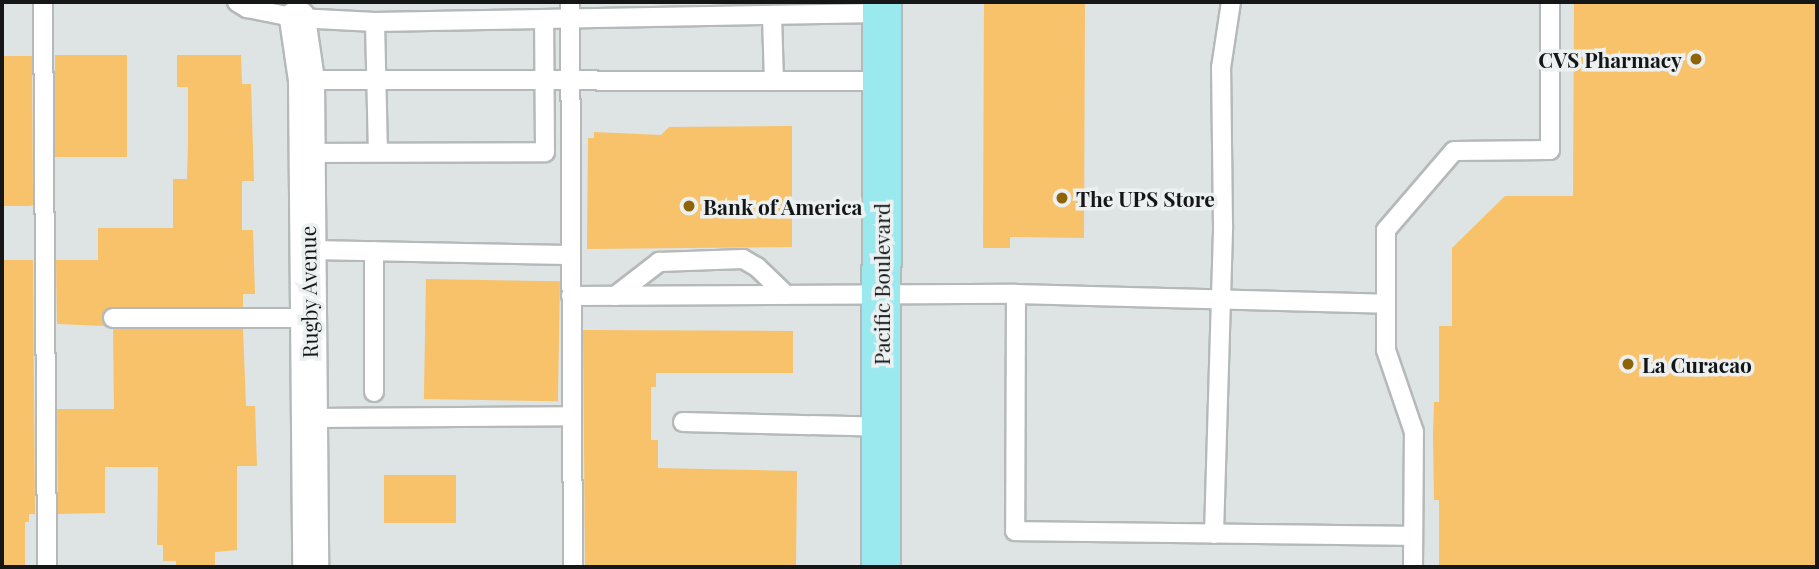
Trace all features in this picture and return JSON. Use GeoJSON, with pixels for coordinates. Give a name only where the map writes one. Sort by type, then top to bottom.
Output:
{"type":"FeatureCollection","features":[{"type":"Feature","properties":{"kind":"main road","name":"Pacific Boulevard"},"geometry":{"type":"LineString","coordinates":[[881,567],[882,8]]}},
{"type":"Feature","properties":{"kind":"street","name":"Rugby Avenue"},"geometry":{"type":"LineString","coordinates":[[297,18],[306,80],[310,567]]}},
{"type":"Feature","properties":{"kind":"lane"},"geometry":{"type":"LineString","coordinates":[[43,2],[47,567]]}},
{"type":"Feature","properties":{"kind":"lane"},"geometry":{"type":"LineString","coordinates":[[237,2],[247,8],[297,18],[375,22],[544,20],[570,10],[772,15],[882,8]]}},
{"type":"Feature","properties":{"kind":"lane"},"geometry":{"type":"LineString","coordinates":[[1214,534],[1221,301],[1221,68],[1231,2]]}},
{"type":"Feature","properties":{"kind":"lane"},"geometry":{"type":"LineString","coordinates":[[1413,567],[1414,432],[1386,350],[1386,230],[1454,151],[1550,150],[1550,2]]}},
{"type":"Feature","properties":{"kind":"lane"},"geometry":{"type":"LineString","coordinates":[[570,10],[573,567]]}},
{"type":"Feature","properties":{"kind":"lane"},"geometry":{"type":"LineString","coordinates":[[772,15],[775,81]]}},
{"type":"Feature","properties":{"kind":"lane"},"geometry":{"type":"LineString","coordinates":[[306,153],[545,152],[544,20]]}},
{"type":"Feature","properties":{"kind":"lane"},"geometry":{"type":"LineString","coordinates":[[375,22],[378,152]]}},
{"type":"Feature","properties":{"kind":"lane"},"geometry":{"type":"LineString","coordinates":[[306,80],[882,81]]}},
{"type":"Feature","properties":{"kind":"lane"},"geometry":{"type":"LineString","coordinates":[[308,250],[570,255]]}},
{"type":"Feature","properties":{"kind":"lane"},"geometry":{"type":"LineString","coordinates":[[374,251],[374,392]]}},
{"type":"Feature","properties":{"kind":"lane"},"geometry":{"type":"LineString","coordinates":[[615,296],[659,262],[706,260],[751,262],[786,295]]}},
{"type":"Feature","properties":{"kind":"lane"},"geometry":{"type":"LineString","coordinates":[[1016,294],[1015,531],[1413,537]]}},
{"type":"Feature","properties":{"kind":"lane"},"geometry":{"type":"LineString","coordinates":[[571,296],[1016,294],[1386,304]]}},
{"type":"Feature","properties":{"kind":"lane"},"geometry":{"type":"LineString","coordinates":[[113,318],[308,318]]}},
{"type":"Feature","properties":{"kind":"lane"},"geometry":{"type":"LineString","coordinates":[[310,418],[572,416]]}},
{"type":"Feature","properties":{"kind":"lane"},"geometry":{"type":"LineString","coordinates":[[683,422],[881,427]]}},
{"type":"Feature","properties":{"kind":"building"},"geometry":{"type":"Polygon","coordinates":[[[984,2],[1085,2],[1084,238],[1010,237],[1010,248],[983,248],[984,2]]]}},
{"type":"Feature","properties":{"kind":"building","name":"La Curacao"},"geometry":{"type":"Polygon","coordinates":[[[1574,2],[1817,2],[1817,567],[1439,567],[1439,500],[1434,500],[1434,402],[1439,402],[1439,326],[1452,326],[1452,248],[1505,196],[1573,196],[1574,2]]]}},
{"type":"Feature","properties":{"kind":"building"},"geometry":{"type":"Polygon","coordinates":[[[55,55],[127,55],[127,157],[55,157],[55,55]]]}},
{"type":"Feature","properties":{"kind":"building"},"geometry":{"type":"Polygon","coordinates":[[[177,55],[241,55],[242,84],[251,84],[254,181],[242,181],[242,230],[253,230],[255,294],[243,294],[243,307],[113,307],[103,313],[106,326],[57,324],[56,260],[98,260],[98,228],[173,228],[173,179],[187,179],[188,144],[188,87],[177,87],[177,55]]]}},
{"type":"Feature","properties":{"kind":"building"},"geometry":{"type":"Polygon","coordinates":[[[2,56],[32,56],[33,205],[30,206],[2,206],[2,56]]]}},
{"type":"Feature","properties":{"kind":"building","name":"Bank of America"},"geometry":{"type":"Polygon","coordinates":[[[792,126],[792,247],[587,249],[588,138],[594,138],[594,132],[661,135],[669,127],[792,126]]]}},
{"type":"Feature","properties":{"kind":"building"},"geometry":{"type":"Polygon","coordinates":[[[2,260],[33,260],[35,514],[29,514],[29,522],[25,522],[25,567],[2,567],[2,260]]]}},
{"type":"Feature","properties":{"kind":"building"},"geometry":{"type":"Polygon","coordinates":[[[426,279],[560,281],[558,401],[424,399],[426,279]]]}},
{"type":"Feature","properties":{"kind":"building"},"geometry":{"type":"Polygon","coordinates":[[[113,329],[243,329],[246,406],[255,406],[257,466],[237,466],[237,550],[215,552],[215,566],[176,566],[176,561],[163,561],[163,545],[157,545],[158,467],[105,467],[105,513],[58,514],[57,409],[114,409],[113,329]]]}},
{"type":"Feature","properties":{"kind":"building"},"geometry":{"type":"Polygon","coordinates":[[[583,330],[793,331],[793,373],[656,373],[656,387],[651,387],[651,440],[658,440],[658,468],[797,471],[796,567],[585,567],[583,330]]]}},
{"type":"Feature","properties":{"kind":"building"},"geometry":{"type":"Polygon","coordinates":[[[384,475],[456,475],[456,523],[384,523],[384,475]]]}},
{"type":"Feature","properties":{"kind":"place","name":"CVS Pharmacy"},"geometry":{"type":"Point","coordinates":[1696,59]}},
{"type":"Feature","properties":{"kind":"place","name":"The UPS Store"},"geometry":{"type":"Point","coordinates":[1062,198]}},
{"type":"Feature","properties":{"kind":"place","name":"Bank of America"},"geometry":{"type":"Point","coordinates":[689,206]}},
{"type":"Feature","properties":{"kind":"place","name":"La Curacao"},"geometry":{"type":"Point","coordinates":[1628,364]}}]}
